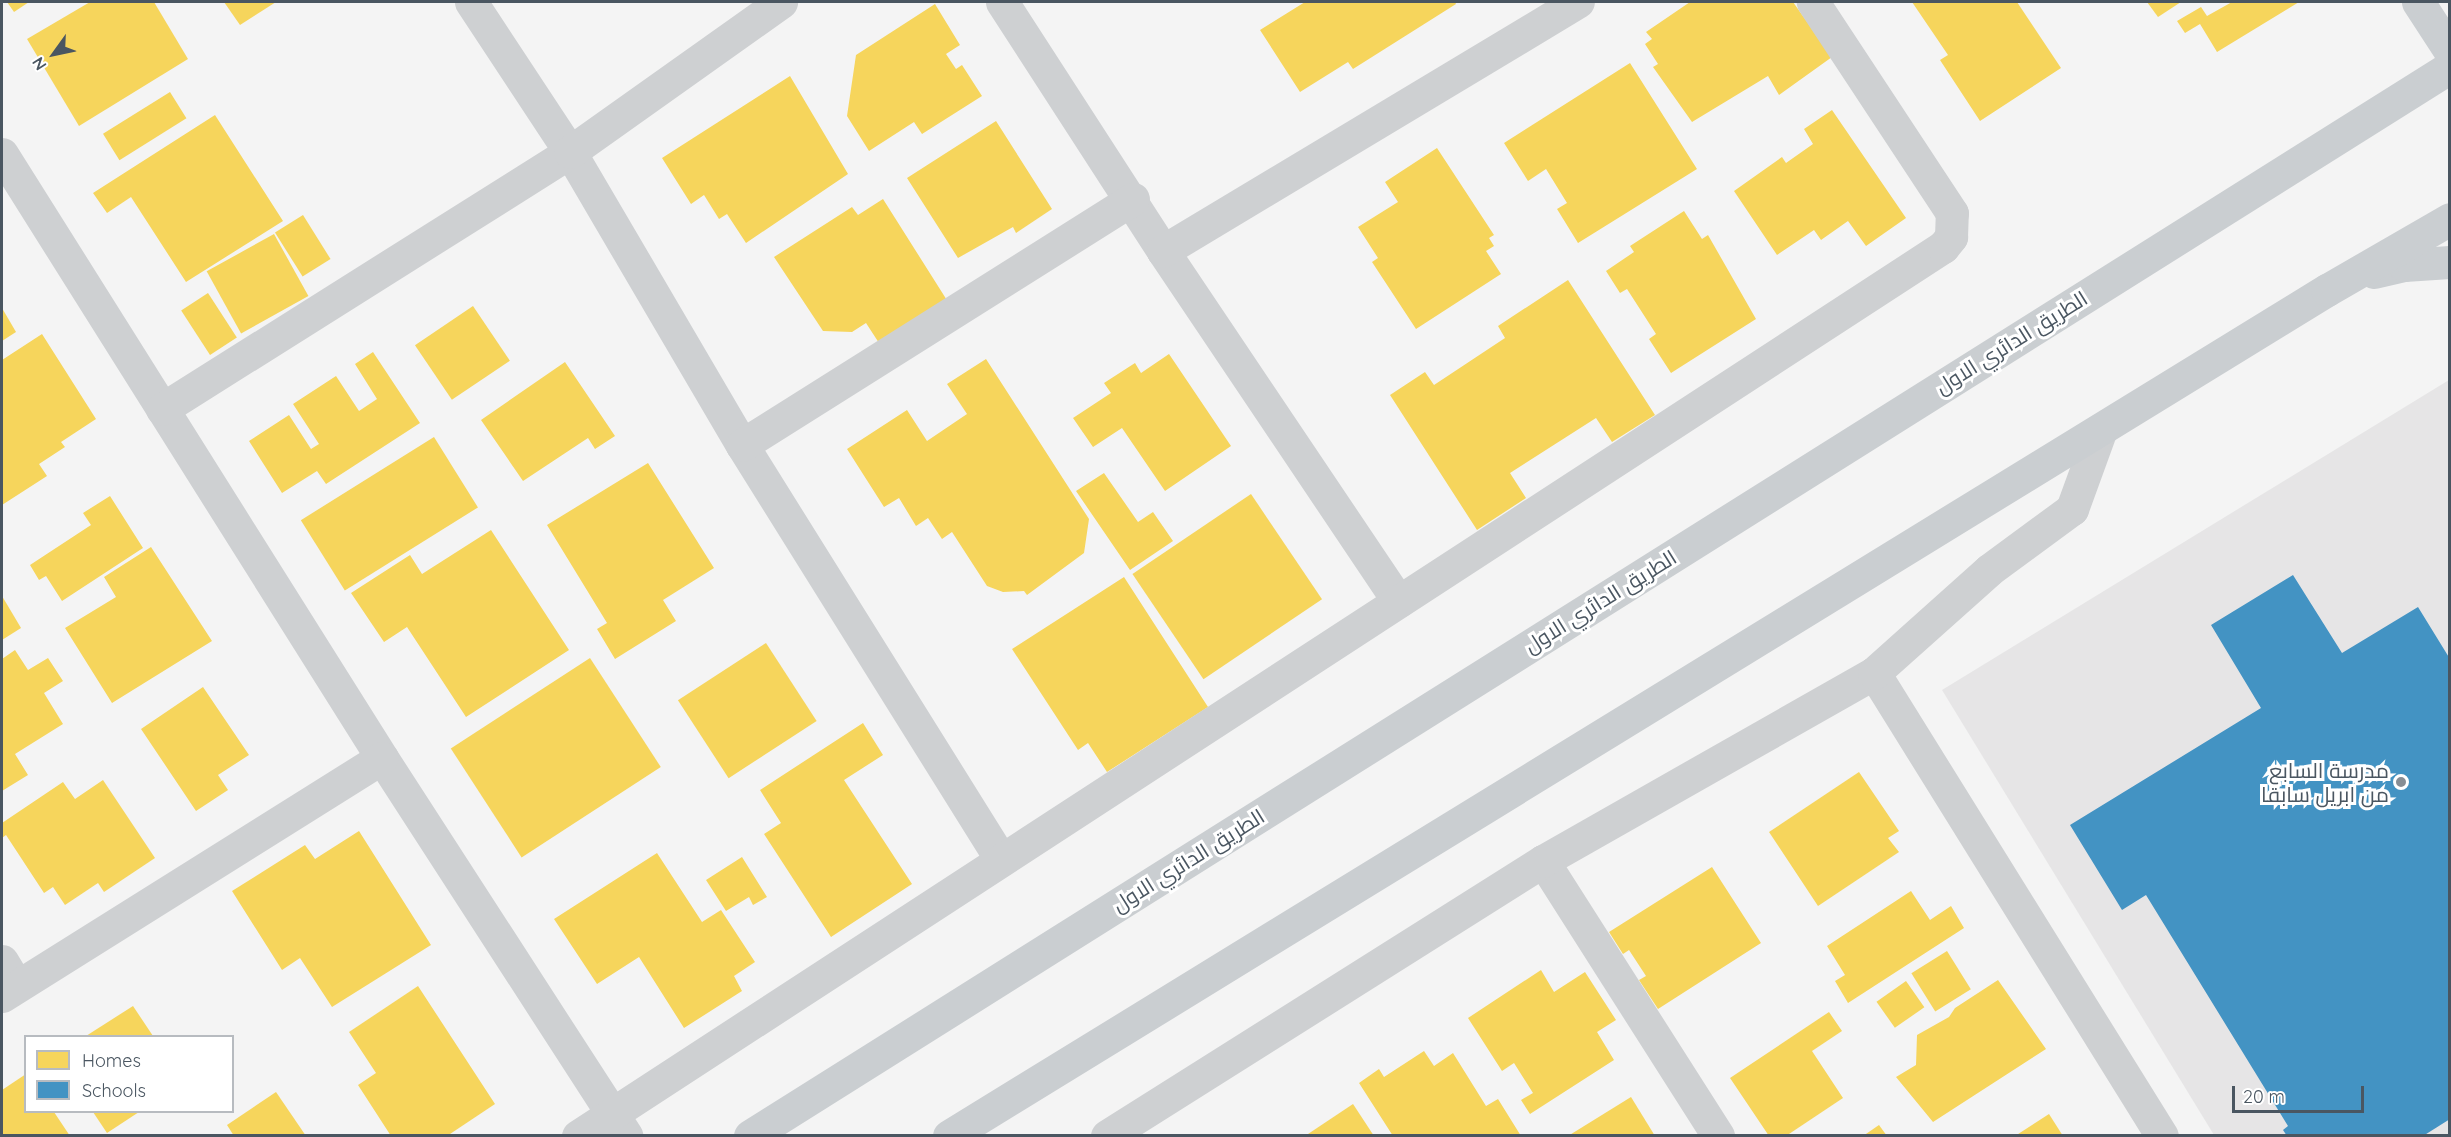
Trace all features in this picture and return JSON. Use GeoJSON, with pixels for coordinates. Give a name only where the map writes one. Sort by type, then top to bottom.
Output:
{"type":"FeatureCollection","features":[{"type":"Feature","properties":{"kind":"main road"},"geometry":{"type":"LineString","coordinates":[[2418,2],[2450,51]]}},
{"type":"Feature","properties":{"kind":"main road","name":"الطريق الدائري الاول"},"geometry":{"type":"LineString","coordinates":[[750,1136],[2450,66]]}},
{"type":"Feature","properties":{"kind":"main road"},"geometry":{"type":"LineString","coordinates":[[949,1136],[2100,432],[2327,290],[2450,219]]}},
{"type":"Feature","properties":{"kind":"main road"},"geometry":{"type":"LineString","coordinates":[[2327,290],[2364,274],[2404,265],[2450,262]]}},
{"type":"Feature","properties":{"kind":"street"},"geometry":{"type":"LineString","coordinates":[[471,2],[570,152],[742,445],[1001,860]]}},
{"type":"Feature","properties":{"kind":"street"},"geometry":{"type":"LineString","coordinates":[[162,409],[570,152],[781,2]]}},
{"type":"Feature","properties":{"kind":"street"},"geometry":{"type":"LineString","coordinates":[[1002,2],[1133,199],[1163,251],[1398,601]]}},
{"type":"Feature","properties":{"kind":"street"},"geometry":{"type":"LineString","coordinates":[[1163,251],[1578,2]]}},
{"type":"Feature","properties":{"kind":"street"},"geometry":{"type":"LineString","coordinates":[[578,1136],[620,1124],[1001,860],[1934,255],[1951,237],[1952,213],[1813,2]]}},
{"type":"Feature","properties":{"kind":"street"},"geometry":{"type":"LineString","coordinates":[[2,154],[382,758],[620,1124]]}},
{"type":"Feature","properties":{"kind":"street"},"geometry":{"type":"LineString","coordinates":[[742,445],[1133,199]]}},
{"type":"Feature","properties":{"kind":"street"},"geometry":{"type":"LineString","coordinates":[[1107,1136],[1543,861],[1874,673],[1989,570],[2072,509],[2100,432]]}},
{"type":"Feature","properties":{"kind":"street"},"geometry":{"type":"LineString","coordinates":[[1874,673],[2162,1136]]}},
{"type":"Feature","properties":{"kind":"street"},"geometry":{"type":"LineString","coordinates":[[7,981],[382,758]]}},
{"type":"Feature","properties":{"kind":"street"},"geometry":{"type":"LineString","coordinates":[[1543,861],[1718,1136]]}},
{"type":"Feature","properties":{"kind":"shaded area"},"geometry":{"type":"Polygon","coordinates":[[[2449,380],[2449,1135],[2214,1135],[1942,690],[2449,380]]]}},
{"type":"Feature","properties":{"kind":"building: Homes"},"geometry":{"type":"Polygon","coordinates":[[[7,2],[29,2],[14,12],[7,2]]]}},
{"type":"Feature","properties":{"kind":"building: Homes"},"geometry":{"type":"Polygon","coordinates":[[[90,2],[154,2],[188,59],[79,126],[27,39],[90,2]]]}},
{"type":"Feature","properties":{"kind":"building: Homes"},"geometry":{"type":"Polygon","coordinates":[[[224,2],[276,2],[240,25],[224,2]]]}},
{"type":"Feature","properties":{"kind":"building: Homes"},"geometry":{"type":"Polygon","coordinates":[[[1305,2],[1455,2],[1456,4],[1353,69],[1348,62],[1300,92],[1260,30],[1305,2]]]}},
{"type":"Feature","properties":{"kind":"building: Homes"},"geometry":{"type":"Polygon","coordinates":[[[1690,2],[1793,2],[1832,57],[1779,95],[1768,76],[1692,122],[1653,67],[1658,64],[1645,44],[1652,39],[1646,32],[1690,2]]]}},
{"type":"Feature","properties":{"kind":"building: Homes"},"geometry":{"type":"Polygon","coordinates":[[[1912,2],[2017,2],[2061,68],[1980,121],[1940,60],[1948,55],[1912,2]]]}},
{"type":"Feature","properties":{"kind":"building: Homes"},"geometry":{"type":"Polygon","coordinates":[[[2147,2],[2181,2],[2158,17],[2147,2]]]}},
{"type":"Feature","properties":{"kind":"building: Homes"},"geometry":{"type":"Polygon","coordinates":[[[2232,2],[2299,2],[2217,52],[2200,24],[2185,33],[2177,21],[2201,7],[2207,16],[2232,2]]]}},
{"type":"Feature","properties":{"kind":"building: Homes"},"geometry":{"type":"Polygon","coordinates":[[[935,4],[960,45],[946,54],[956,69],[962,65],[982,96],[922,134],[914,122],[869,151],[847,116],[856,55],[935,4]]]}},
{"type":"Feature","properties":{"kind":"building: Homes"},"geometry":{"type":"Polygon","coordinates":[[[1630,63],[1697,169],[1578,243],[1557,209],[1567,203],[1546,169],[1528,181],[1504,143],[1630,63]]]}},
{"type":"Feature","properties":{"kind":"building: Homes"},"geometry":{"type":"Polygon","coordinates":[[[790,76],[848,174],[746,243],[727,214],[719,219],[704,195],[691,204],[662,158],[790,76]]]}},
{"type":"Feature","properties":{"kind":"building: Homes"},"geometry":{"type":"Polygon","coordinates":[[[170,92],[186,118],[119,160],[103,134],[170,92]]]}},
{"type":"Feature","properties":{"kind":"building: Homes"},"geometry":{"type":"Polygon","coordinates":[[[1832,110],[1906,218],[1866,246],[1848,221],[1821,240],[1814,230],[1777,255],[1734,191],[1782,157],[1786,163],[1813,144],[1804,129],[1832,110]]]}},
{"type":"Feature","properties":{"kind":"building: Homes"},"geometry":{"type":"Polygon","coordinates":[[[215,115],[283,221],[186,282],[131,197],[107,213],[93,193],[215,115]]]}},
{"type":"Feature","properties":{"kind":"building: Homes"},"geometry":{"type":"Polygon","coordinates":[[[996,121],[1052,209],[1016,233],[1013,227],[958,258],[907,178],[996,121]]]}},
{"type":"Feature","properties":{"kind":"building: Homes"},"geometry":{"type":"Polygon","coordinates":[[[1437,148],[1494,235],[1489,238],[1494,246],[1486,251],[1501,274],[1416,329],[1372,262],[1378,258],[1358,227],[1398,202],[1385,182],[1437,148]]]}},
{"type":"Feature","properties":{"kind":"building: Homes"},"geometry":{"type":"Polygon","coordinates":[[[883,199],[950,305],[879,343],[866,323],[852,332],[823,331],[774,257],[852,207],[858,215],[883,199]]]}},
{"type":"Feature","properties":{"kind":"building: Homes"},"geometry":{"type":"Polygon","coordinates":[[[1684,211],[1702,239],[1708,235],[1756,319],[1671,373],[1649,339],[1656,334],[1627,289],[1620,293],[1606,271],[1634,252],[1630,246],[1684,211]]]}},
{"type":"Feature","properties":{"kind":"building: Homes"},"geometry":{"type":"Polygon","coordinates":[[[303,215],[331,259],[303,277],[275,232],[303,215]]]}},
{"type":"Feature","properties":{"kind":"building: Homes"},"geometry":{"type":"Polygon","coordinates":[[[274,234],[308,296],[241,333],[207,271],[274,234]]]}},
{"type":"Feature","properties":{"kind":"building: Homes"},"geometry":{"type":"Polygon","coordinates":[[[1568,280],[1655,415],[1612,442],[1596,418],[1510,473],[1526,498],[1477,530],[1390,395],[1425,372],[1434,385],[1505,338],[1498,326],[1568,280]]]}},
{"type":"Feature","properties":{"kind":"building: Homes"},"geometry":{"type":"Polygon","coordinates":[[[208,293],[237,337],[210,355],[181,310],[208,293]]]}},
{"type":"Feature","properties":{"kind":"building: Homes"},"geometry":{"type":"Polygon","coordinates":[[[473,306],[510,361],[452,400],[415,345],[473,306]]]}},
{"type":"Feature","properties":{"kind":"building: Homes"},"geometry":{"type":"Polygon","coordinates":[[[2,308],[16,332],[2,341],[2,308]]]}},
{"type":"Feature","properties":{"kind":"building: Homes"},"geometry":{"type":"Polygon","coordinates":[[[42,334],[96,419],[61,442],[65,447],[39,464],[47,476],[2,505],[2,360],[42,334]]]}},
{"type":"Feature","properties":{"kind":"building: Homes"},"geometry":{"type":"Polygon","coordinates":[[[373,352],[420,423],[326,484],[317,471],[282,493],[249,441],[289,415],[311,449],[319,444],[293,404],[336,376],[359,411],[377,399],[355,364],[373,352]]]}},
{"type":"Feature","properties":{"kind":"building: Homes"},"geometry":{"type":"Polygon","coordinates":[[[1169,354],[1231,446],[1165,491],[1122,428],[1093,447],[1073,418],[1111,393],[1104,383],[1135,363],[1141,373],[1169,354]]]}},
{"type":"Feature","properties":{"kind":"building: Homes"},"geometry":{"type":"Polygon","coordinates":[[[986,359],[1089,519],[1084,553],[1027,595],[1024,591],[1003,592],[987,586],[952,532],[942,539],[928,518],[916,526],[899,498],[884,507],[847,449],[907,410],[927,441],[967,414],[947,384],[986,359]]]}},
{"type":"Feature","properties":{"kind":"building: Homes"},"geometry":{"type":"Polygon","coordinates":[[[565,362],[615,436],[595,449],[588,438],[523,481],[481,420],[565,362]]]}},
{"type":"Feature","properties":{"kind":"building: Homes"},"geometry":{"type":"Polygon","coordinates":[[[434,437],[478,507],[345,591],[301,520],[434,437]]]}},
{"type":"Feature","properties":{"kind":"building: Homes"},"geometry":{"type":"Polygon","coordinates":[[[648,463],[714,568],[663,600],[676,621],[615,659],[597,629],[607,623],[547,525],[648,463]]]}},
{"type":"Feature","properties":{"kind":"building: Homes"},"geometry":{"type":"Polygon","coordinates":[[[1104,473],[1138,522],[1153,512],[1173,541],[1130,570],[1076,491],[1104,473]]]}},
{"type":"Feature","properties":{"kind":"building: Homes"},"geometry":{"type":"Polygon","coordinates":[[[1251,494],[1322,599],[1203,679],[1132,574],[1251,494]]]}},
{"type":"Feature","properties":{"kind":"building: Homes"},"geometry":{"type":"Polygon","coordinates":[[[110,496],[143,548],[62,601],[46,576],[39,580],[30,565],[91,525],[83,513],[110,496]]]}},
{"type":"Feature","properties":{"kind":"building: Homes"},"geometry":{"type":"Polygon","coordinates":[[[491,530],[569,650],[466,717],[407,627],[384,642],[351,593],[410,555],[422,574],[491,530]]]}},
{"type":"Feature","properties":{"kind":"building: Homes"},"geometry":{"type":"Polygon","coordinates":[[[151,547],[212,641],[112,703],[65,628],[116,597],[104,577],[151,547]]]}},
{"type":"Feature","properties":{"kind":"building: Homes"},"geometry":{"type":"Polygon","coordinates":[[[1124,577],[1208,707],[1107,772],[1088,743],[1078,750],[1012,649],[1124,577]]]}},
{"type":"Feature","properties":{"kind":"building: Homes"},"geometry":{"type":"Polygon","coordinates":[[[2,596],[21,628],[2,640],[2,596]]]}},
{"type":"Feature","properties":{"kind":"building: Homes"},"geometry":{"type":"Polygon","coordinates":[[[766,643],[817,721],[729,778],[678,700],[766,643]]]}},
{"type":"Feature","properties":{"kind":"building: Homes"},"geometry":{"type":"Polygon","coordinates":[[[15,650],[28,670],[48,658],[63,681],[44,693],[63,724],[15,754],[28,775],[2,791],[2,659],[15,650]]]}},
{"type":"Feature","properties":{"kind":"building: Homes"},"geometry":{"type":"Polygon","coordinates":[[[590,658],[661,767],[522,857],[451,748],[590,658]]]}},
{"type":"Feature","properties":{"kind":"building: Homes"},"geometry":{"type":"Polygon","coordinates":[[[203,687],[249,755],[218,775],[228,790],[196,811],[141,729],[203,687]]]}},
{"type":"Feature","properties":{"kind":"building: Homes"},"geometry":{"type":"Polygon","coordinates":[[[863,723],[883,755],[844,780],[912,884],[831,937],[764,834],[781,823],[760,790],[863,723]]]}},
{"type":"Feature","properties":{"kind":"building: Homes"},"geometry":{"type":"Polygon","coordinates":[[[1859,772],[1899,831],[1888,838],[1899,852],[1818,906],[1769,832],[1859,772]]]}},
{"type":"Feature","properties":{"kind":"building: Homes"},"geometry":{"type":"Polygon","coordinates":[[[103,780],[155,858],[104,892],[98,883],[65,905],[53,887],[44,893],[6,835],[2,838],[2,823],[63,782],[75,799],[103,780]]]}},
{"type":"Feature","properties":{"kind":"building: Homes"},"geometry":{"type":"Polygon","coordinates":[[[359,831],[431,945],[332,1007],[300,958],[282,970],[232,891],[305,845],[315,859],[359,831]]]}},
{"type":"Feature","properties":{"kind":"building: Homes"},"geometry":{"type":"Polygon","coordinates":[[[657,853],[702,922],[721,910],[755,962],[734,976],[742,991],[684,1028],[639,957],[597,984],[554,919],[657,853]]]}},
{"type":"Feature","properties":{"kind":"building: Homes"},"geometry":{"type":"Polygon","coordinates":[[[742,857],[767,897],[753,905],[749,897],[726,911],[706,880],[742,857]]]}},
{"type":"Feature","properties":{"kind":"building: Homes"},"geometry":{"type":"Polygon","coordinates":[[[1712,867],[1761,943],[1658,1009],[1639,980],[1646,976],[1629,950],[1623,954],[1609,932],[1712,867]]]}},
{"type":"Feature","properties":{"kind":"building: Homes"},"geometry":{"type":"Polygon","coordinates":[[[1911,891],[1930,920],[1951,906],[1964,928],[1848,1003],[1835,981],[1845,975],[1827,946],[1911,891]]]}},
{"type":"Feature","properties":{"kind":"building: Homes"},"geometry":{"type":"Polygon","coordinates":[[[1947,951],[1971,989],[1935,1011],[1911,973],[1947,951]]]}},
{"type":"Feature","properties":{"kind":"building: Homes"},"geometry":{"type":"Polygon","coordinates":[[[1541,970],[1554,992],[1585,972],[1616,1020],[1597,1032],[1614,1060],[1530,1114],[1521,1100],[1533,1093],[1514,1063],[1502,1071],[1468,1018],[1541,970]]]}},
{"type":"Feature","properties":{"kind":"building: Homes"},"geometry":{"type":"Polygon","coordinates":[[[1998,980],[2046,1049],[1933,1122],[1896,1077],[1916,1065],[1917,1035],[1949,1017],[1955,1008],[1998,980]]]}},
{"type":"Feature","properties":{"kind":"building: Homes"},"geometry":{"type":"Polygon","coordinates":[[[1906,981],[1924,1007],[1895,1028],[1877,1002],[1906,981]]]}},
{"type":"Feature","properties":{"kind":"building: Homes"},"geometry":{"type":"Polygon","coordinates":[[[418,986],[495,1104],[447,1136],[391,1136],[358,1085],[376,1073],[349,1032],[418,986]]]}},
{"type":"Feature","properties":{"kind":"building: Homes"},"geometry":{"type":"Polygon","coordinates":[[[133,1006],[152,1035],[88,1035],[133,1006]]]}},
{"type":"Feature","properties":{"kind":"building: Homes"},"geometry":{"type":"Polygon","coordinates":[[[1829,1012],[1842,1031],[1812,1051],[1843,1098],[1786,1136],[1769,1136],[1730,1078],[1829,1012]]]}},
{"type":"Feature","properties":{"kind":"building: Homes"},"geometry":{"type":"Polygon","coordinates":[[[1424,1051],[1434,1066],[1453,1053],[1486,1106],[1498,1099],[1521,1136],[1393,1136],[1359,1083],[1379,1069],[1384,1077],[1424,1051]]]}},
{"type":"Feature","properties":{"kind":"building: Homes"},"geometry":{"type":"Polygon","coordinates":[[[24,1075],[24,1113],[55,1113],[70,1136],[2,1136],[2,1090],[24,1075]]]}},
{"type":"Feature","properties":{"kind":"building: Homes"},"geometry":{"type":"Polygon","coordinates":[[[276,1092],[306,1136],[234,1136],[227,1125],[276,1092]]]}},
{"type":"Feature","properties":{"kind":"building: Homes"},"geometry":{"type":"Polygon","coordinates":[[[1631,1097],[1655,1136],[1568,1136],[1631,1097]]]}},
{"type":"Feature","properties":{"kind":"building: Homes"},"geometry":{"type":"Polygon","coordinates":[[[1353,1104],[1374,1136],[1305,1136],[1353,1104]]]}},
{"type":"Feature","properties":{"kind":"building: Homes"},"geometry":{"type":"Polygon","coordinates":[[[94,1113],[137,1113],[107,1133],[94,1113]]]}},
{"type":"Feature","properties":{"kind":"building: Homes"},"geometry":{"type":"Polygon","coordinates":[[[2049,1114],[2063,1136],[2015,1136],[2049,1114]]]}},
{"type":"Feature","properties":{"kind":"building: Homes"},"geometry":{"type":"Polygon","coordinates":[[[1879,1125],[1887,1136],[1863,1136],[1879,1125]]]}},
{"type":"Feature","properties":{"kind":"building: Schools"},"geometry":{"type":"Polygon","coordinates":[[[2293,575],[2342,653],[2418,607],[2450,659],[2450,1119],[2423,1136],[2287,1136],[2283,1130],[2288,1126],[2146,895],[2122,910],[2070,825],[2261,708],[2211,625],[2293,575]]]}},
{"type":"Feature","properties":{"kind":"place","name":"مدرسة السابع من ابريل سابقا"},"geometry":{"type":"Point","coordinates":[2401,782]}}]}
